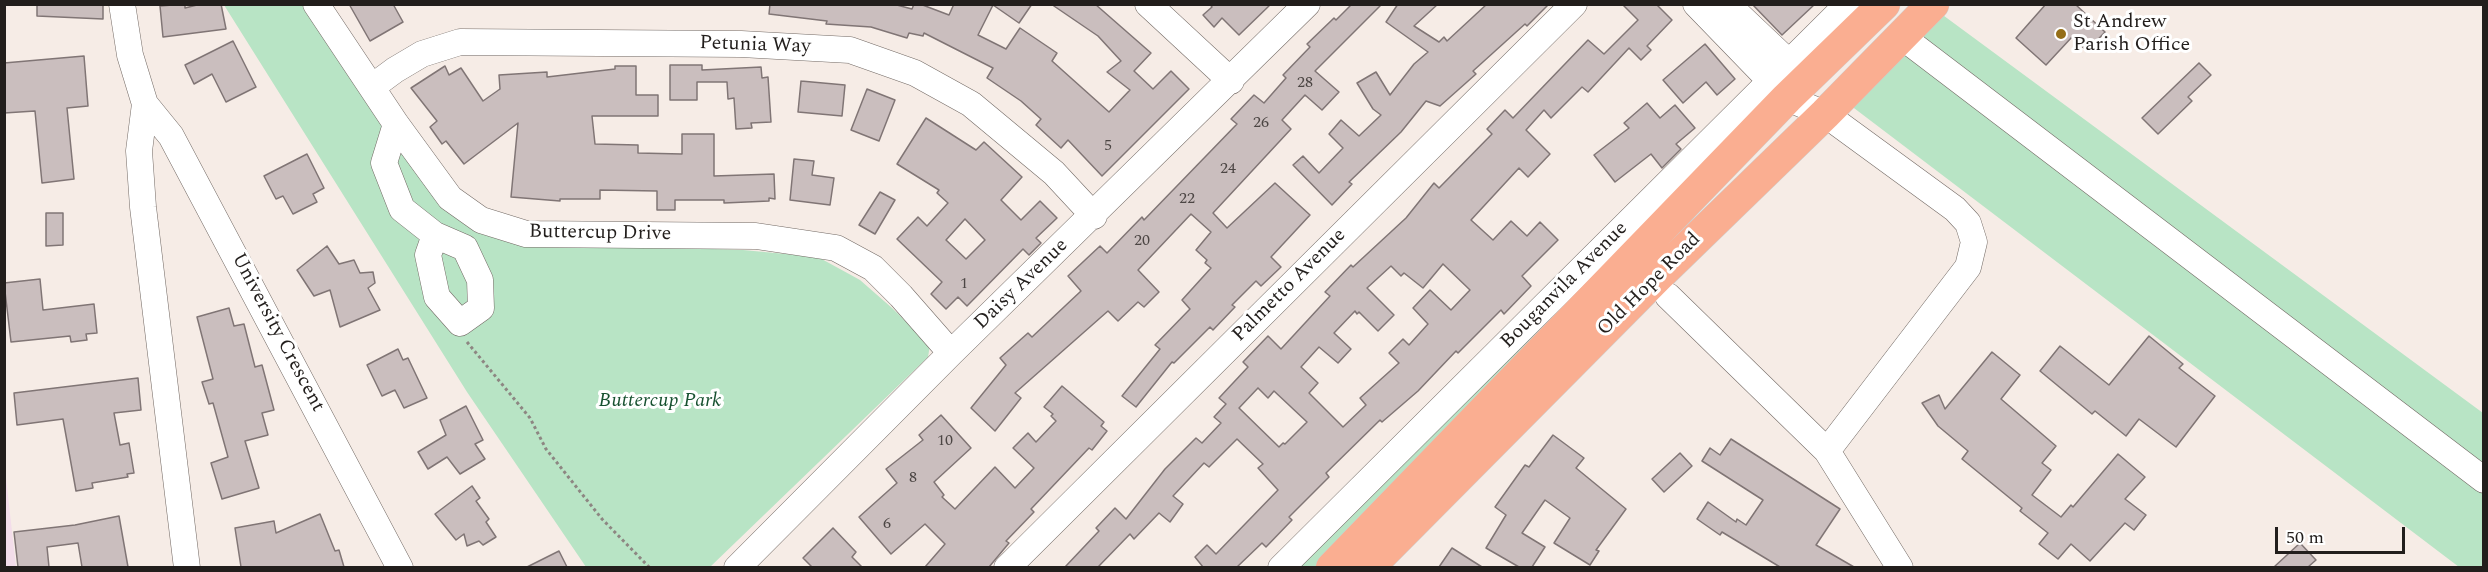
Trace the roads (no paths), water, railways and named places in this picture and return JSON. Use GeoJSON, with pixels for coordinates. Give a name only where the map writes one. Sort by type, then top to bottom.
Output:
{"type":"FeatureCollection","features":[{"type":"Feature","properties":{"kind":"main road","name":"Old Hope Road"},"geometry":{"type":"LineString","coordinates":[[1332,567],[1789,80],[1884,4]]}},
{"type":"Feature","properties":{"kind":"main road","name":"Old Hope Road"},"geometry":{"type":"LineString","coordinates":[[1368,567],[1933,4]]}},
{"type":"Feature","properties":{"kind":"street","name":"University Crescent"},"geometry":{"type":"LineString","coordinates":[[122,4],[130,55],[145,104],[176,146],[400,567]]}},
{"type":"Feature","properties":{"kind":"street","name":"Buttercup Drive"},"geometry":{"type":"LineString","coordinates":[[316,4],[396,124],[450,198],[482,220],[526,234],[756,236],[836,248],[873,268],[901,296],[951,354]]}},
{"type":"Feature","properties":{"kind":"street"},"geometry":{"type":"LineString","coordinates":[[1148,4],[1231,81]]}},
{"type":"Feature","properties":{"kind":"street","name":"Daisy Avenue"},"geometry":{"type":"LineString","coordinates":[[737,567],[1307,4]]}},
{"type":"Feature","properties":{"kind":"street","name":"Palmetto Avenue"},"geometry":{"type":"LineString","coordinates":[[1006,567],[1574,4]]}},
{"type":"Feature","properties":{"kind":"street"},"geometry":{"type":"LineString","coordinates":[[1696,4],[1789,80],[1814,96],[1825,114],[1955,209],[1968,223],[1974,242],[1968,267],[1827,451]]}},
{"type":"Feature","properties":{"kind":"street"},"geometry":{"type":"LineString","coordinates":[[1727,4],[1789,80]]}},
{"type":"Feature","properties":{"kind":"street","name":"Bouganvila Avenue"},"geometry":{"type":"LineString","coordinates":[[1281,567],[1789,80],[1848,4]]}},
{"type":"Feature","properties":{"kind":"street"},"geometry":{"type":"LineString","coordinates":[[1901,36],[2484,480]]}},
{"type":"Feature","properties":{"kind":"street","name":"Petunia Way"},"geometry":{"type":"LineString","coordinates":[[372,87],[422,54],[460,42],[741,44],[850,50],[915,73],[971,104],[1054,174],[1094,216]]}},
{"type":"Feature","properties":{"kind":"street","name":"University Crescent"},"geometry":{"type":"LineString","coordinates":[[145,104],[139,151],[143,207],[187,567]]}},
{"type":"Feature","properties":{"kind":"street"},"geometry":{"type":"LineString","coordinates":[[396,124],[384,163],[402,210],[435,235],[465,248],[480,280],[482,308],[460,323],[437,297],[428,255],[435,235]]}},
{"type":"Feature","properties":{"kind":"street"},"geometry":{"type":"LineString","coordinates":[[1668,296],[1827,451],[1900,567]]}},
{"type":"Feature","properties":{"kind":"place","name":"St Andrew Parish Office"},"geometry":{"type":"Point","coordinates":[2061,34]}},
{"type":"Feature","properties":{"kind":"park label","name":"Buttercup Park"},"geometry":{"type":"Point","coordinates":[660,402]}}]}
